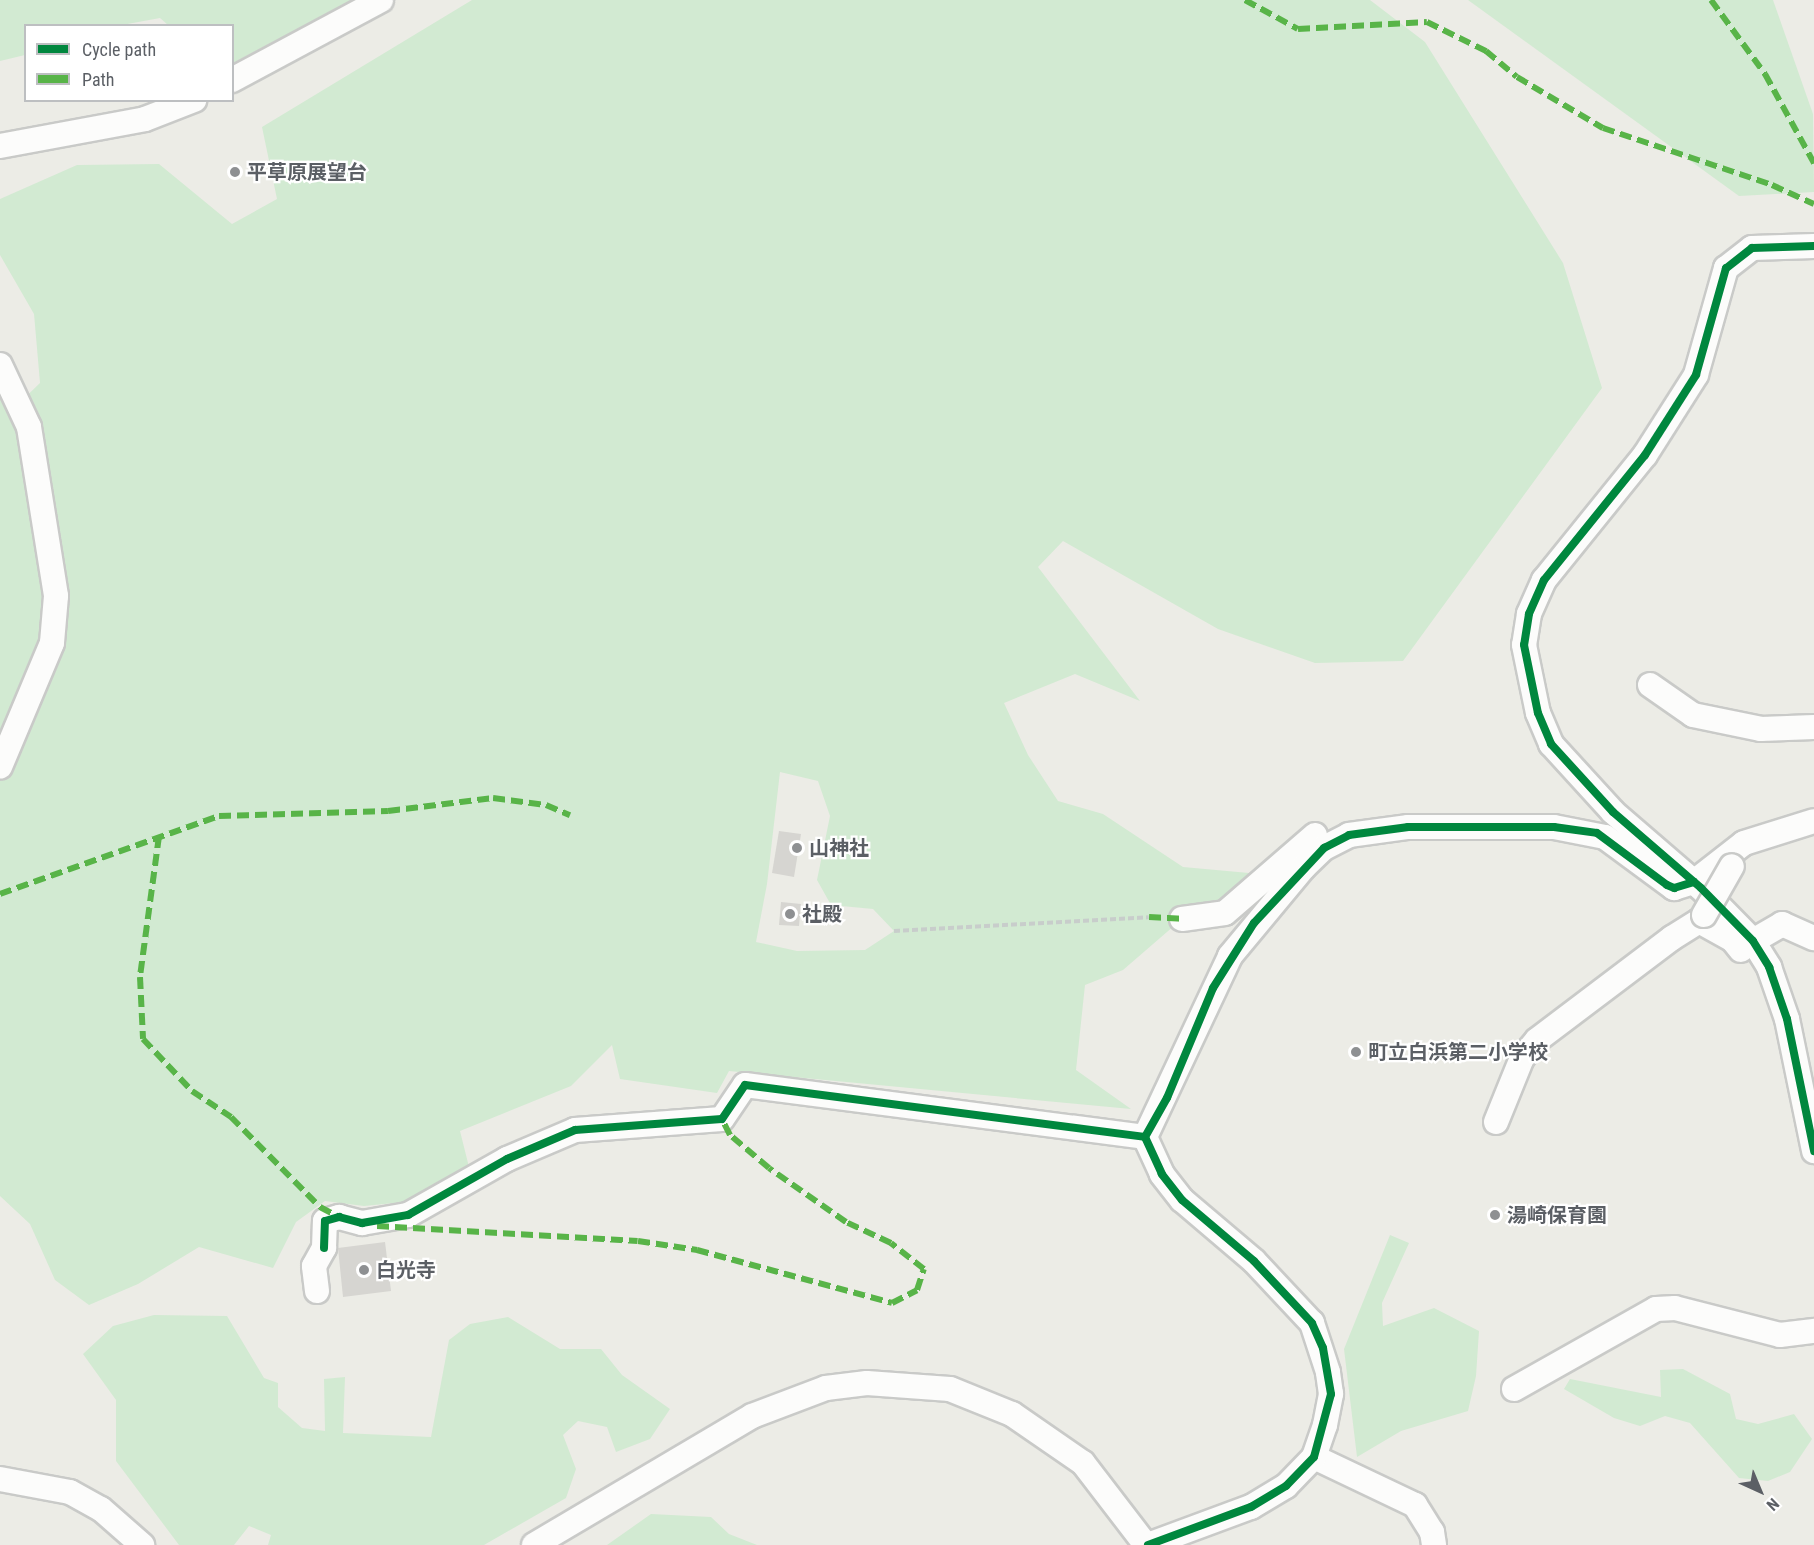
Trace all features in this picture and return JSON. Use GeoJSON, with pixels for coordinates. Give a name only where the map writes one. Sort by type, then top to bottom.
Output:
{"type":"FeatureCollection","features":[{"type":"Feature","properties":{"kind":"street"},"geometry":{"type":"LineString","coordinates":[[234,79],[381,0]]}},
{"type":"Feature","properties":{"kind":"street"},"geometry":{"type":"LineString","coordinates":[[0,146],[145,119],[189,102]]}},
{"type":"Feature","properties":{"kind":"street"},"geometry":{"type":"LineString","coordinates":[[1814,246],[1752,249],[1726,268],[1696,375],[1645,455],[1565,549],[1529,614],[1524,645],[1530,683],[1551,744],[1613,812],[1694,882],[1753,941],[1778,986],[1814,1151]]}},
{"type":"Feature","properties":{"kind":"street"},"geometry":{"type":"LineString","coordinates":[[0,365],[29,427],[56,596],[52,643],[0,767]]}},
{"type":"Feature","properties":{"kind":"street"},"geometry":{"type":"LineString","coordinates":[[1650,685],[1693,715],[1761,729],[1814,727]]}},
{"type":"Feature","properties":{"kind":"street"},"geometry":{"type":"LineString","coordinates":[[534,1545],[626,1491],[707,1438],[796,1397],[826,1388],[914,1383],[982,1401],[1049,1436],[1083,1463],[1147,1545],[1251,1507],[1286,1486],[1314,1457],[1331,1394],[1323,1348],[1312,1323],[1254,1261],[1182,1200],[1162,1174],[1145,1137],[1230,956],[1304,867],[1339,849],[1408,827],[1554,827],[1605,837],[1674,888],[1694,882],[1743,843],[1814,821]]}},
{"type":"Feature","properties":{"kind":"street"},"geometry":{"type":"LineString","coordinates":[[1182,919],[1225,913],[1320,832],[1339,849]]}},
{"type":"Feature","properties":{"kind":"street"},"geometry":{"type":"LineString","coordinates":[[1496,1122],[1522,1058],[1537,1040],[1702,918],[1743,843]]}},
{"type":"Feature","properties":{"kind":"street"},"geometry":{"type":"LineString","coordinates":[[1702,918],[1732,939],[1766,987],[1778,986]]}},
{"type":"Feature","properties":{"kind":"street"},"geometry":{"type":"LineString","coordinates":[[1753,941],[1782,924],[1814,938]]}},
{"type":"Feature","properties":{"kind":"street"},"geometry":{"type":"LineString","coordinates":[[317,1291],[314,1266],[324,1248],[325,1221],[339,1217],[362,1223],[408,1215],[507,1159],[574,1130],[722,1119],[745,1085],[1145,1137]]}},
{"type":"Feature","properties":{"kind":"street"},"geometry":{"type":"LineString","coordinates":[[1514,1389],[1656,1309],[1676,1308],[1780,1335],[1814,1331]]}},
{"type":"Feature","properties":{"kind":"street"},"geometry":{"type":"LineString","coordinates":[[1314,1457],[1415,1505],[1432,1532],[1434,1545]]}},
{"type":"Feature","properties":{"kind":"street"},"geometry":{"type":"LineString","coordinates":[[10,1481],[75,1511],[119,1545]]}},
{"type":"Feature","properties":{"kind":"street"},"geometry":{"type":"LineString","coordinates":[[10,1481],[42,1484],[86,1499],[142,1545]]}},
{"type":"Feature","properties":{"kind":"street"},"geometry":{"type":"LineString","coordinates":[[555,1545],[626,1491]]}},
{"type":"Feature","properties":{"kind":"path"},"geometry":{"type":"LineString","coordinates":[[894,931],[1149,917]]}},
{"type":"Feature","properties":{"kind":"green space"},"geometry":{"type":"Polygon","coordinates":[[[0,0],[353,0],[234,62],[234,24],[167,24],[160,18],[127,24],[24,24],[24,55],[0,61],[0,0]]]}},
{"type":"Feature","properties":{"kind":"green space"},"geometry":{"type":"Polygon","coordinates":[[[472,0],[1370,0],[1425,42],[1563,263],[1602,388],[1403,661],[1315,663],[1218,629],[1063,541],[1038,567],[1140,701],[1075,674],[1004,703],[1028,755],[1058,801],[1103,814],[1183,867],[1271,875],[1244,899],[1182,919],[1123,970],[1085,985],[1076,1070],[1131,1109],[729,1071],[717,1093],[620,1079],[612,1045],[571,1086],[460,1131],[469,1167],[404,1202],[364,1206],[325,1201],[296,1222],[273,1268],[199,1247],[138,1284],[89,1305],[55,1280],[30,1224],[0,1196],[0,392],[11,411],[40,383],[34,314],[0,255],[0,199],[77,165],[159,164],[232,224],[277,199],[262,127],[472,0]],[[780,772],[767,884],[756,942],[797,951],[865,950],[894,931],[873,909],[831,905],[817,880],[830,816],[818,781],[780,772]]]}},
{"type":"Feature","properties":{"kind":"green space"},"geometry":{"type":"Polygon","coordinates":[[[1468,0],[1773,0],[1813,114],[1814,192],[1739,196],[1468,0]]]}},
{"type":"Feature","properties":{"kind":"green space"},"geometry":{"type":"Polygon","coordinates":[[[1390,1235],[1409,1243],[1382,1303],[1383,1326],[1434,1308],[1479,1331],[1476,1376],[1468,1411],[1401,1431],[1357,1457],[1344,1349],[1390,1235]]]}},
{"type":"Feature","properties":{"kind":"green space"},"geometry":{"type":"Polygon","coordinates":[[[154,1315],[227,1316],[264,1378],[278,1383],[278,1407],[302,1428],[325,1431],[324,1379],[345,1377],[343,1433],[431,1437],[449,1340],[470,1324],[508,1317],[560,1349],[601,1349],[622,1375],[670,1409],[650,1439],[616,1452],[607,1427],[578,1421],[563,1435],[576,1469],[566,1498],[484,1545],[268,1545],[271,1535],[249,1526],[234,1545],[179,1545],[116,1461],[116,1400],[83,1354],[113,1326],[154,1315]]]}},
{"type":"Feature","properties":{"kind":"green space"},"geometry":{"type":"Polygon","coordinates":[[[1683,1369],[1730,1394],[1736,1419],[1758,1424],[1794,1414],[1812,1439],[1790,1472],[1768,1481],[1739,1478],[1690,1423],[1665,1416],[1640,1426],[1614,1418],[1564,1389],[1570,1379],[1661,1397],[1660,1370],[1683,1369]]]}},
{"type":"Feature","properties":{"kind":"green space"},"geometry":{"type":"Polygon","coordinates":[[[651,1514],[711,1517],[729,1534],[757,1545],[607,1545],[651,1514]]]}},
{"type":"Feature","properties":{"kind":"building"},"geometry":{"type":"Polygon","coordinates":[[[779,831],[801,834],[794,877],[772,873],[779,831]]]}},
{"type":"Feature","properties":{"kind":"building","name":"社殿"},"geometry":{"type":"Polygon","coordinates":[[[781,902],[801,904],[799,926],[779,925],[781,902]]]}},
{"type":"Feature","properties":{"kind":"building","name":"白光寺"},"geometry":{"type":"Polygon","coordinates":[[[385,1242],[391,1291],[343,1297],[338,1248],[385,1242]]]}},
{"type":"Feature","properties":{"kind":"marked path"},"geometry":{"type":"LineString","coordinates":[[1245,0],[1298,29],[1427,22],[1486,51],[1517,77],[1603,128],[1772,185],[1814,204]]}},
{"type":"Feature","properties":{"kind":"marked path"},"geometry":{"type":"LineString","coordinates":[[1711,0],[1765,74],[1814,163]]}},
{"type":"Feature","properties":{"kind":"marked path"},"geometry":{"type":"LineString","coordinates":[[0,894],[219,816],[388,811],[493,798],[546,805],[570,815]]}},
{"type":"Feature","properties":{"kind":"marked path"},"geometry":{"type":"LineString","coordinates":[[159,836],[140,977],[143,1039],[192,1091],[231,1117],[320,1207],[339,1217]]}},
{"type":"Feature","properties":{"kind":"marked path"},"geometry":{"type":"LineString","coordinates":[[1149,917],[1182,919]]}},
{"type":"Feature","properties":{"kind":"marked path"},"geometry":{"type":"LineString","coordinates":[[377,1226],[638,1241],[697,1250],[892,1303],[917,1290],[924,1269],[891,1243],[846,1222],[769,1168],[730,1135],[722,1119]]}},
{"type":"Feature","properties":{"kind":"cycle path"},"geometry":{"type":"LineString","coordinates":[[1814,246],[1752,248],[1726,268],[1696,375],[1645,455],[1544,580],[1529,614],[1524,645],[1538,713],[1551,744],[1613,812],[1701,888],[1753,941],[1769,967],[1787,1019],[1814,1151]]}},
{"type":"Feature","properties":{"kind":"cycle path"},"geometry":{"type":"LineString","coordinates":[[1148,1545],[1251,1507],[1286,1486],[1314,1457],[1331,1394],[1323,1348],[1312,1323],[1254,1261],[1182,1200],[1162,1174],[1145,1137],[1167,1098],[1213,988],[1254,923],[1324,848],[1349,835],[1408,827],[1554,827],[1597,833],[1667,885],[1674,888],[1694,882]]}},
{"type":"Feature","properties":{"kind":"cycle path"},"geometry":{"type":"LineString","coordinates":[[324,1248],[325,1221],[339,1217],[362,1223],[408,1215],[507,1159],[575,1130],[722,1119],[745,1085],[1145,1137]]}},
{"type":"Feature","properties":{"kind":"place","name":"平草原展望台"},"geometry":{"type":"Point","coordinates":[235,172]}},
{"type":"Feature","properties":{"kind":"place","name":"山神社"},"geometry":{"type":"Point","coordinates":[797,848]}},
{"type":"Feature","properties":{"kind":"place","name":"社殿"},"geometry":{"type":"Point","coordinates":[790,914]}},
{"type":"Feature","properties":{"kind":"place","name":"町立白浜第二小学校"},"geometry":{"type":"Point","coordinates":[1356,1052]}},
{"type":"Feature","properties":{"kind":"place","name":"湯崎保育園"},"geometry":{"type":"Point","coordinates":[1495,1215]}},
{"type":"Feature","properties":{"kind":"place","name":"白光寺"},"geometry":{"type":"Point","coordinates":[364,1270]}}]}
